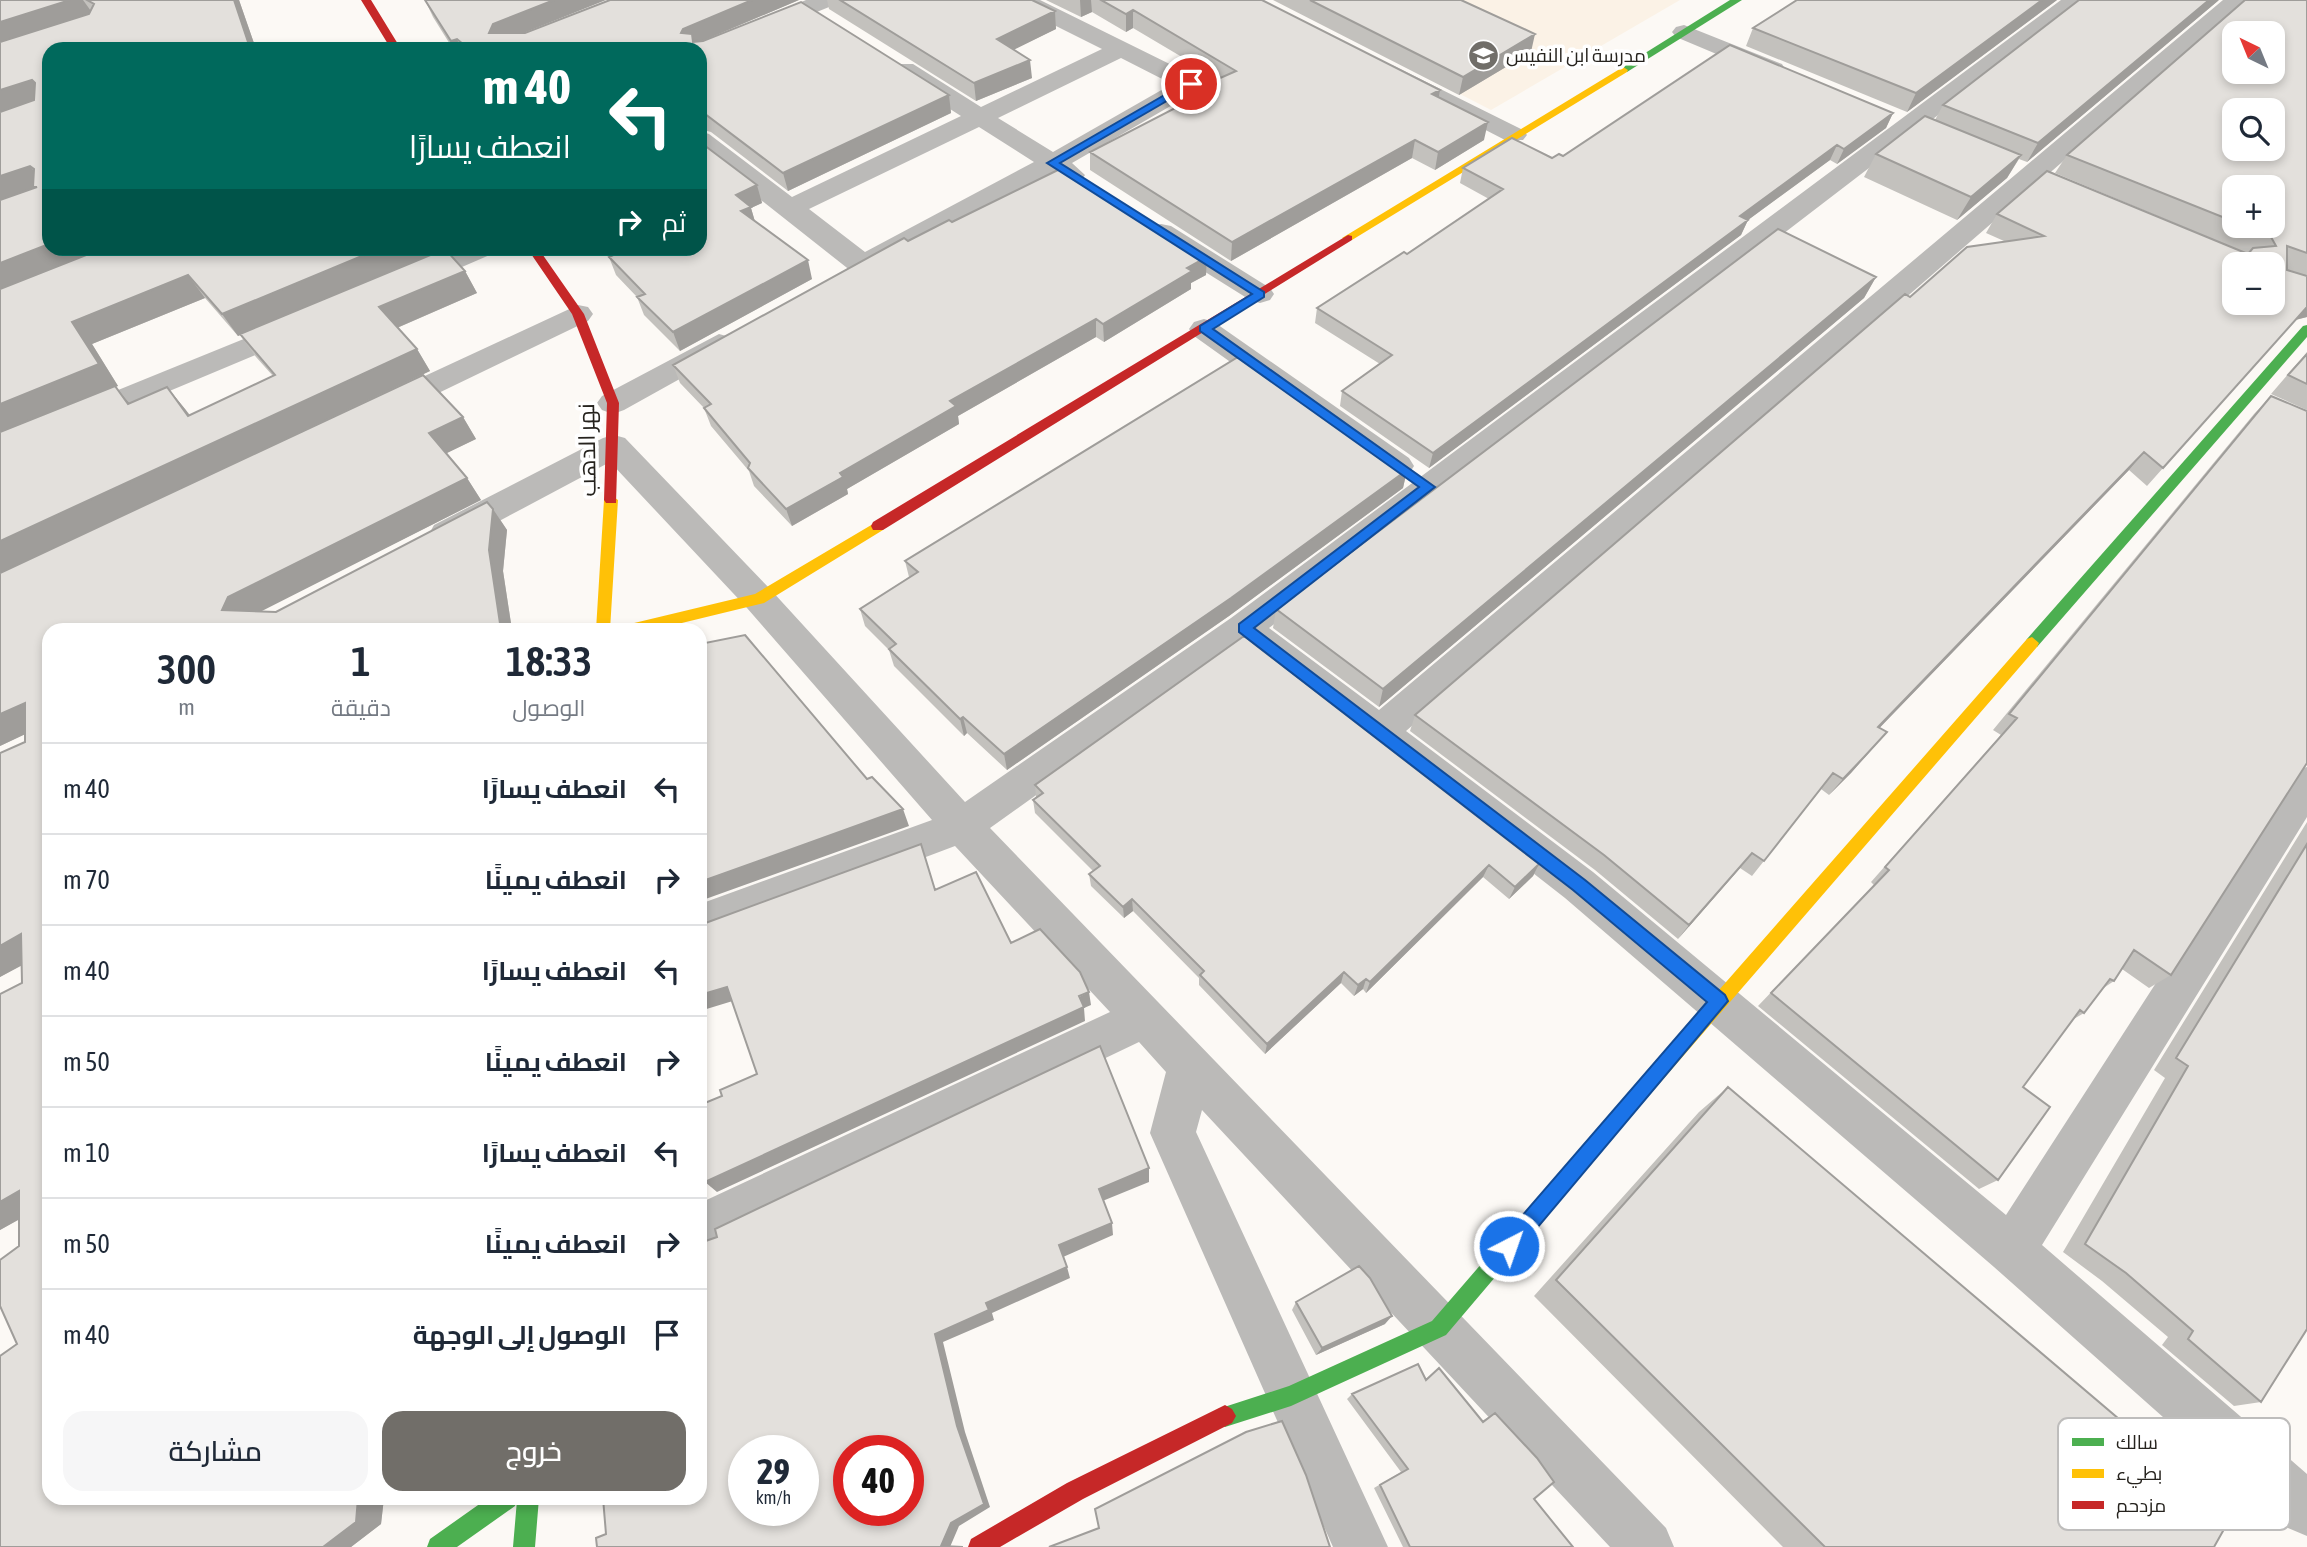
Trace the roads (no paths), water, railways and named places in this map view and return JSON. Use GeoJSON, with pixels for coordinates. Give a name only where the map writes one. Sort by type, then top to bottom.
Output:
{"type":"FeatureCollection","features":[{"type":"Feature","properties":{"kind":"street"},"geometry":{"type":"LineString","coordinates":[[366,0],[392,42]]}},
{"type":"Feature","properties":{"kind":"street"},"geometry":{"type":"LineString","coordinates":[[839,277],[1053,163],[1191,84],[1022,0]]}},
{"type":"Feature","properties":{"kind":"street"},"geometry":{"type":"LineString","coordinates":[[659,623],[759,599],[1737,0]]}},
{"type":"Feature","properties":{"kind":"street"},"geometry":{"type":"LineString","coordinates":[[707,920],[962,826],[1244,628],[2076,0]]}},
{"type":"Feature","properties":{"kind":"street"},"geometry":{"type":"LineString","coordinates":[[1379,732],[2237,0]]}},
{"type":"Feature","properties":{"kind":"street"},"geometry":{"type":"LineString","coordinates":[[707,49],[821,10]]}},
{"type":"Feature","properties":{"kind":"street"},"geometry":{"type":"LineString","coordinates":[[1684,33],[1797,79]]}},
{"type":"Feature","properties":{"kind":"street"},"geometry":{"type":"LineString","coordinates":[[790,208],[1121,50]]}},
{"type":"Feature","properties":{"kind":"street"},"geometry":{"type":"LineString","coordinates":[[887,58],[1099,192]]}},
{"type":"Feature","properties":{"kind":"street"},"geometry":{"type":"LineString","coordinates":[[1370,61],[1514,135]]}},
{"type":"Feature","properties":{"kind":"street"},"geometry":{"type":"LineString","coordinates":[[707,144],[863,264]]}},
{"type":"Feature","properties":{"kind":"street"},"geometry":{"type":"LineString","coordinates":[[1145,221],[1260,294]]}},
{"type":"Feature","properties":{"kind":"street"},"geometry":{"type":"LineString","coordinates":[[380,291],[463,256]]}},
{"type":"Feature","properties":{"kind":"street","name":"نهر الدهب"},"geometry":{"type":"LineString","coordinates":[[538,256],[578,314],[613,403],[614,446],[603,623]]}},
{"type":"Feature","properties":{"kind":"street"},"geometry":{"type":"LineString","coordinates":[[0,452],[330,313]]}},
{"type":"Feature","properties":{"kind":"street"},"geometry":{"type":"LineString","coordinates":[[352,422],[578,314]]}},
{"type":"Feature","properties":{"kind":"street"},"geometry":{"type":"LineString","coordinates":[[1204,328],[1429,487]]}},
{"type":"Feature","properties":{"kind":"street"},"geometry":{"type":"LineString","coordinates":[[979,1547],[1075,1491],[1235,1411],[1291,1396],[1439,1328],[1719,1001],[2260,402],[2307,329]]}},
{"type":"Feature","properties":{"kind":"street"},"geometry":{"type":"LineString","coordinates":[[613,403],[744,330]]}},
{"type":"Feature","properties":{"kind":"street"},"geometry":{"type":"LineString","coordinates":[[420,548],[614,446],[759,599],[962,826],[1647,1547]]}},
{"type":"Feature","properties":{"kind":"street"},"geometry":{"type":"LineString","coordinates":[[1244,628],[1579,885],[2011,1250],[2203,1418]]}},
{"type":"Feature","properties":{"kind":"street"},"geometry":{"type":"LineString","coordinates":[[2011,1250],[2307,783]]}},
{"type":"Feature","properties":{"kind":"street"},"geometry":{"type":"LineString","coordinates":[[707,1225],[1144,1018]]}},
{"type":"Feature","properties":{"kind":"street"},"geometry":{"type":"LineString","coordinates":[[1191,1066],[1173,1133],[1361,1547]]}},
{"type":"Feature","properties":{"kind":"street"},"geometry":{"type":"LineString","coordinates":[[2290,1494],[2307,1509]]}},
{"type":"Feature","properties":{"kind":"street"},"geometry":{"type":"LineString","coordinates":[[438,1547],[497,1505]]}},
{"type":"Feature","properties":{"kind":"street"},"geometry":{"type":"LineString","coordinates":[[524,1547],[527,1505]]}},
{"type":"Feature","properties":{"kind":"place","name":"مدرسة ابن النفيس"},"geometry":{"type":"Point","coordinates":[1483,55]}}]}
